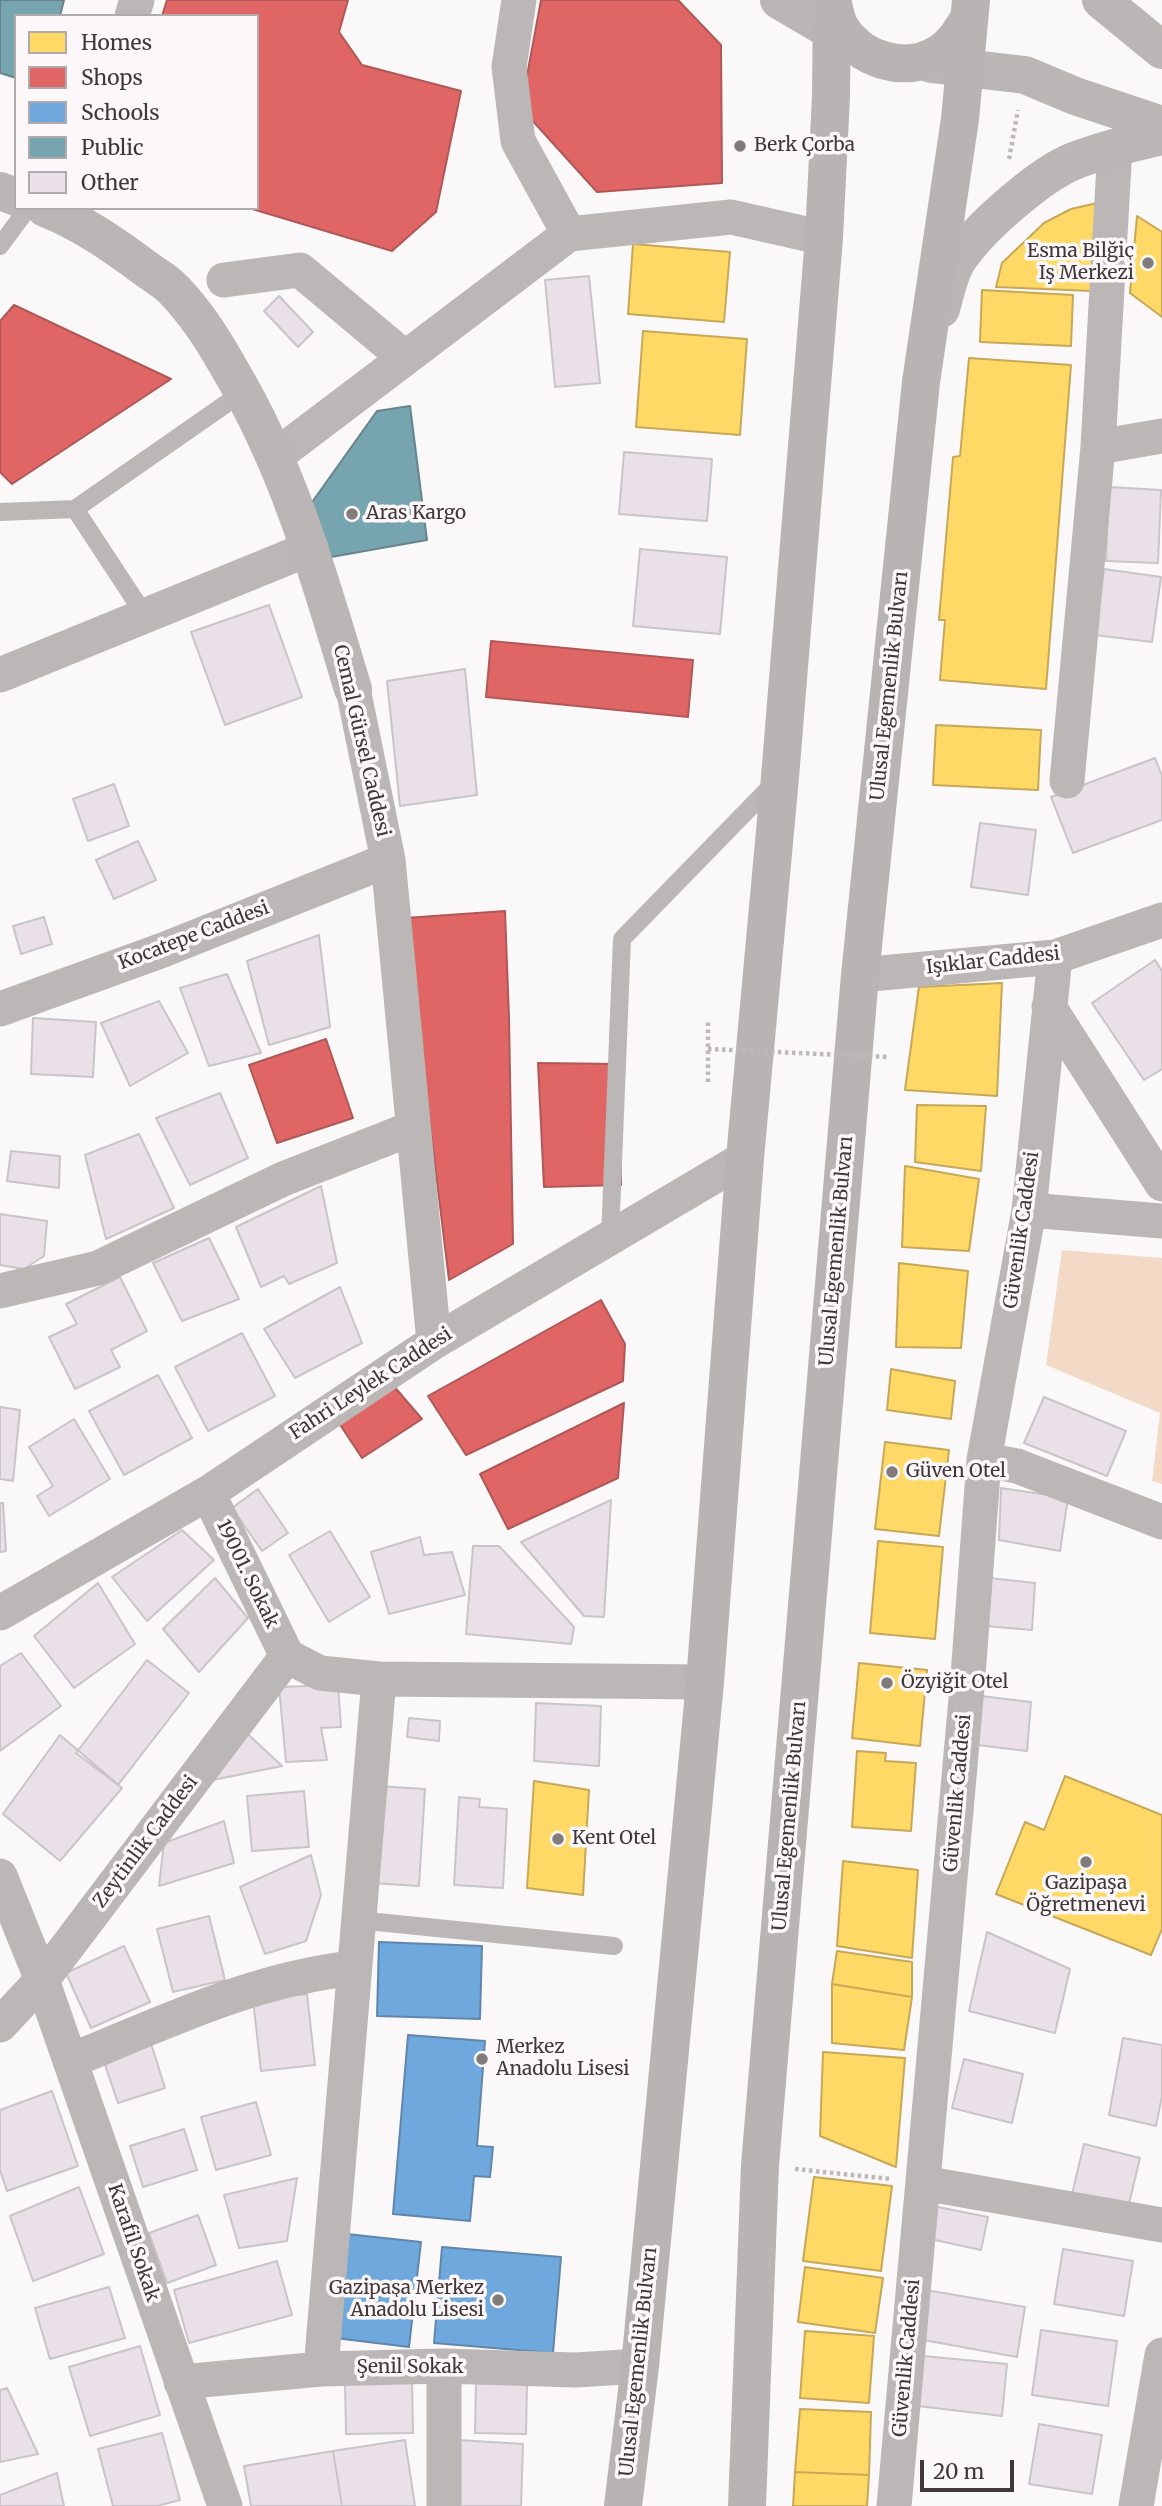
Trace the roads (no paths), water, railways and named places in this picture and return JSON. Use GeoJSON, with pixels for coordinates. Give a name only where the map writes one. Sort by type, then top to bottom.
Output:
{"type":"FeatureCollection","features":[{"type":"Feature","properties":{"kind":"highway"},"geometry":{"type":"LineString","coordinates":[[838,19],[874,58],[896,63],[918,62],[939,54],[956,39],[970,10]]}},
{"type":"Feature","properties":{"kind":"highway","name":"Ulusal Egemenlik Bulvarı"},"geometry":{"type":"LineString","coordinates":[[747,2506],[760,2165],[860,975],[921,382],[960,119],[970,10]]}},
{"type":"Feature","properties":{"kind":"highway","name":"Ulusal Egemenlik Bulvarı"},"geometry":{"type":"LineString","coordinates":[[623,2506],[640,2367],[705,1682],[745,1158],[780,777],[824,239],[838,19]]}},
{"type":"Feature","properties":{"kind":"main road"},"geometry":{"type":"LineString","coordinates":[[779,0],[838,19]]}},
{"type":"Feature","properties":{"kind":"main road"},"geometry":{"type":"LineString","coordinates":[[1101,0],[1162,50]]}},
{"type":"Feature","properties":{"kind":"main road"},"geometry":{"type":"LineString","coordinates":[[918,62],[1024,75],[1075,96],[1162,125]]}},
{"type":"Feature","properties":{"kind":"main road"},"geometry":{"type":"LineString","coordinates":[[921,382],[948,284],[961,254],[1001,213],[1033,186],[1071,162],[1115,147],[1162,136]]}},
{"type":"Feature","properties":{"kind":"main road","name":"Cemal Gürsel Caddesi"},"geometry":{"type":"LineString","coordinates":[[51,210],[118,248],[172,288],[204,325],[276,456],[311,548],[353,689]]}},
{"type":"Feature","properties":{"kind":"street"},"geometry":{"type":"LineString","coordinates":[[519,0],[509,67],[518,141],[569,234]]}},
{"type":"Feature","properties":{"kind":"street"},"geometry":{"type":"LineString","coordinates":[[1067,781],[1098,447],[1115,147]]}},
{"type":"Feature","properties":{"kind":"street"},"geometry":{"type":"LineString","coordinates":[[276,456],[569,234],[731,217],[824,239]]}},
{"type":"Feature","properties":{"kind":"street"},"geometry":{"type":"LineString","coordinates":[[225,280],[300,270],[404,358]]}},
{"type":"Feature","properties":{"kind":"street"},"geometry":{"type":"LineString","coordinates":[[1098,447],[1162,436]]}},
{"type":"Feature","properties":{"kind":"street"},"geometry":{"type":"LineString","coordinates":[[0,675],[311,548]]}},
{"type":"Feature","properties":{"kind":"street","name":"Cemal Gürsel Caddesi"},"geometry":{"type":"LineString","coordinates":[[353,689],[387,860],[434,1342]]}},
{"type":"Feature","properties":{"kind":"street","name":"Kocatepe Caddesi"},"geometry":{"type":"LineString","coordinates":[[0,1009],[163,950],[387,860]]}},
{"type":"Feature","properties":{"kind":"street","name":"Işıklar Caddesi"},"geometry":{"type":"LineString","coordinates":[[860,975],[1055,957],[1162,920]]}},
{"type":"Feature","properties":{"kind":"street","name":"Güvenlik Caddesi"},"geometry":{"type":"LineString","coordinates":[[894,2506],[968,1676],[984,1460],[1029,1210],[1055,957]]}},
{"type":"Feature","properties":{"kind":"street"},"geometry":{"type":"LineString","coordinates":[[1049,1007],[1162,1184]]}},
{"type":"Feature","properties":{"kind":"street"},"geometry":{"type":"LineString","coordinates":[[0,1290],[98,1268],[282,1179],[413,1128]]}},
{"type":"Feature","properties":{"kind":"street","name":"Fahri Leylek Caddesi"},"geometry":{"type":"LineString","coordinates":[[0,1614],[208,1493],[434,1342],[745,1158]]}},
{"type":"Feature","properties":{"kind":"street"},"geometry":{"type":"LineString","coordinates":[[1029,1210],[1162,1221]]}},
{"type":"Feature","properties":{"kind":"street"},"geometry":{"type":"LineString","coordinates":[[984,1460],[1017,1466],[1162,1522]]}},
{"type":"Feature","properties":{"kind":"street","name":"19001. Sokak"},"geometry":{"type":"LineString","coordinates":[[208,1493],[287,1656]]}},
{"type":"Feature","properties":{"kind":"street"},"geometry":{"type":"LineString","coordinates":[[287,1656],[320,1673],[379,1679],[705,1682]]}},
{"type":"Feature","properties":{"kind":"street","name":"Zeytinlik Caddesi"},"geometry":{"type":"LineString","coordinates":[[0,2025],[41,1980],[287,1656]]}},
{"type":"Feature","properties":{"kind":"street"},"geometry":{"type":"LineString","coordinates":[[321,2369],[379,1679]]}},
{"type":"Feature","properties":{"kind":"street","name":"Karafil Sokak"},"geometry":{"type":"LineString","coordinates":[[0,1876],[70,2061],[225,2506]]}},
{"type":"Feature","properties":{"kind":"street"},"geometry":{"type":"LineString","coordinates":[[70,2061],[266,1984],[303,1975],[354,1968]]}},
{"type":"Feature","properties":{"kind":"street"},"geometry":{"type":"LineString","coordinates":[[923,2183],[1162,2225]]}},
{"type":"Feature","properties":{"kind":"street"},"geometry":{"type":"LineString","coordinates":[[1136,2506],[1162,2355]]}},
{"type":"Feature","properties":{"kind":"street"},"geometry":{"type":"LineString","coordinates":[[444,2366],[444,2506]]}},
{"type":"Feature","properties":{"kind":"street","name":"Şenil Sokak"},"geometry":{"type":"LineString","coordinates":[[181,2382],[321,2369],[444,2366],[576,2370],[640,2367]]}},
{"type":"Feature","properties":{"kind":"lane"},"geometry":{"type":"LineString","coordinates":[[0,246],[51,210]]}},
{"type":"Feature","properties":{"kind":"lane"},"geometry":{"type":"LineString","coordinates":[[0,512],[75,509],[243,392]]}},
{"type":"Feature","properties":{"kind":"lane"},"geometry":{"type":"LineString","coordinates":[[75,509],[146,617]]}},
{"type":"Feature","properties":{"kind":"lane"},"geometry":{"type":"LineString","coordinates":[[610,1238],[622,939],[780,777]]}},
{"type":"Feature","properties":{"kind":"lane"},"geometry":{"type":"LineString","coordinates":[[358,1920],[614,1946]]}},
{"type":"Feature","properties":{"kind":"place","name":"Berk Çorba"},"geometry":{"type":"Point","coordinates":[740,146]}},
{"type":"Feature","properties":{"kind":"place","name":"Esma Bilğiç Iş Merkezi"},"geometry":{"type":"Point","coordinates":[1148,263]}},
{"type":"Feature","properties":{"kind":"place","name":"Aras Kargo"},"geometry":{"type":"Point","coordinates":[352,514]}},
{"type":"Feature","properties":{"kind":"place","name":"Güven Otel"},"geometry":{"type":"Point","coordinates":[892,1472]}},
{"type":"Feature","properties":{"kind":"place","name":"Özyiğit Otel"},"geometry":{"type":"Point","coordinates":[887,1683]}},
{"type":"Feature","properties":{"kind":"place","name":"Kent Otel"},"geometry":{"type":"Point","coordinates":[558,1839]}},
{"type":"Feature","properties":{"kind":"place","name":"Gazipaşa Öğretmenevi"},"geometry":{"type":"Point","coordinates":[1086,1862]}},
{"type":"Feature","properties":{"kind":"place","name":"Merkez Anadolu Lisesi"},"geometry":{"type":"Point","coordinates":[482,2059]}},
{"type":"Feature","properties":{"kind":"place","name":"Gazipaşa Merkez Anadolu Lisesi"},"geometry":{"type":"Point","coordinates":[498,2300]}}]}
